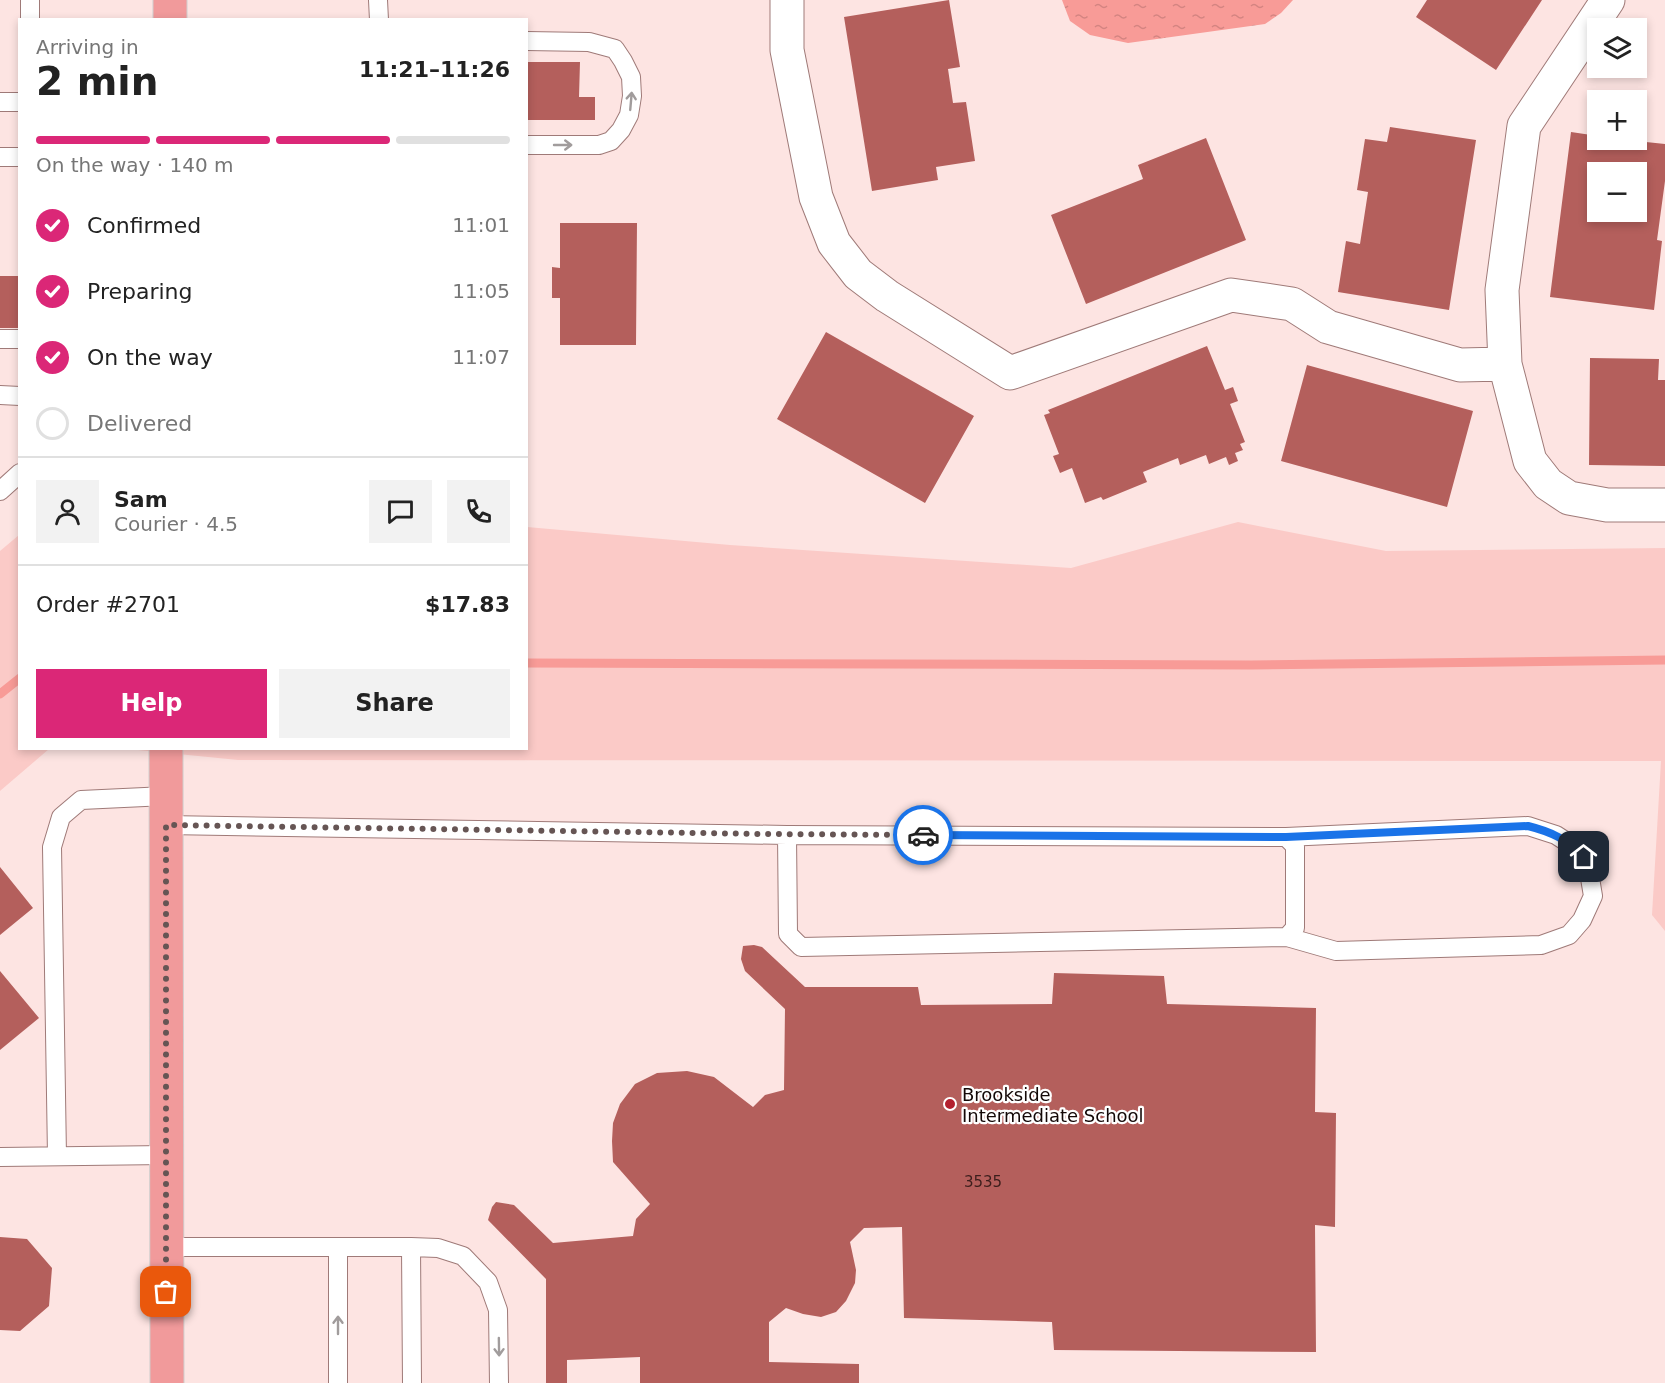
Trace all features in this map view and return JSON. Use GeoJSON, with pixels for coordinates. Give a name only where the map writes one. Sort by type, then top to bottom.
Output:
{"type":"FeatureCollection","features":[{"type":"Feature","properties":{"kind":"main road"},"geometry":{"type":"LineString","coordinates":[[170,0],[170,18]]}},
{"type":"Feature","properties":{"kind":"main road"},"geometry":{"type":"LineString","coordinates":[[166,750],[166,1383]]}},
{"type":"Feature","properties":{"kind":"street"},"geometry":{"type":"LineString","coordinates":[[787,0],[787,50],[816,197],[834,243],[858,274],[887,296],[1010,373],[1231,296],[1292,304],[1328,327],[1460,365],[1505,364]]}},
{"type":"Feature","properties":{"kind":"street"},"geometry":{"type":"LineString","coordinates":[[1608,0],[1524,126],[1502,290],[1505,364],[1530,461],[1548,484],[1569,498],[1607,505],[1665,505]]}},
{"type":"Feature","properties":{"kind":"lane"},"geometry":{"type":"LineString","coordinates":[[30,0],[30,18]]}},
{"type":"Feature","properties":{"kind":"lane"},"geometry":{"type":"LineString","coordinates":[[378,0],[378,18]]}},
{"type":"Feature","properties":{"kind":"lane"},"geometry":{"type":"LineString","coordinates":[[528,40],[589,42],[615,50],[624,61],[631,76],[632,96],[629,115],[621,130],[611,141],[599,146],[528,145]]}},
{"type":"Feature","properties":{"kind":"lane"},"geometry":{"type":"LineString","coordinates":[[0,102],[18,102]]}},
{"type":"Feature","properties":{"kind":"lane"},"geometry":{"type":"LineString","coordinates":[[0,157],[18,157]]}},
{"type":"Feature","properties":{"kind":"lane"},"geometry":{"type":"LineString","coordinates":[[0,339],[18,339]]}},
{"type":"Feature","properties":{"kind":"lane"},"geometry":{"type":"LineString","coordinates":[[0,395],[18,396]]}},
{"type":"Feature","properties":{"kind":"lane"},"geometry":{"type":"LineString","coordinates":[[0,491],[18,475]]}},
{"type":"Feature","properties":{"kind":"lane"},"geometry":{"type":"LineString","coordinates":[[57,1156],[52,847],[61,818],[81,800],[166,810],[787,835],[1286,837],[1528,826],[1556,835],[1573,846],[1584,857],[1593,896],[1582,920],[1569,935],[1541,945],[1336,951],[1287,937],[801,947],[788,934],[787,835]]}},
{"type":"Feature","properties":{"kind":"lane"},"geometry":{"type":"LineString","coordinates":[[1286,837],[1295,846],[1295,928],[1287,937]]}},
{"type":"Feature","properties":{"kind":"lane"},"geometry":{"type":"LineString","coordinates":[[0,1157],[166,1155]]}},
{"type":"Feature","properties":{"kind":"lane"},"geometry":{"type":"LineString","coordinates":[[166,1247],[411,1247],[438,1248],[463,1256],[488,1282],[498,1310],[499,1383]]}},
{"type":"Feature","properties":{"kind":"lane"},"geometry":{"type":"LineString","coordinates":[[338,1247],[338,1383]]}},
{"type":"Feature","properties":{"kind":"lane"},"geometry":{"type":"LineString","coordinates":[[411,1247],[412,1383]]}},
{"type":"Feature","properties":{"kind":"shaded area"},"geometry":{"type":"Polygon","coordinates":[[[1238,522],[1386,551],[1665,548],[1665,931],[1652,915],[1661,761],[238,760],[138,750],[528,750],[528,527],[730,545],[1071,568],[1238,522]]]}},
{"type":"Feature","properties":{"kind":"shaded area"},"geometry":{"type":"Polygon","coordinates":[[[18,536],[18,750],[48,750],[0,791],[0,551],[18,536]]]}},
{"type":"Feature","properties":{"kind":"water"},"geometry":{"type":"Polygon","coordinates":[[[1062,0],[1293,0],[1281,13],[1265,24],[1128,43],[1090,35],[1070,21],[1062,0]]]}},
{"type":"Feature","properties":{"kind":"building"},"geometry":{"type":"Polygon","coordinates":[[[949,0],[960,67],[948,69],[953,103],[966,102],[975,161],[936,167],[938,180],[872,191],[844,17],[949,0]]]}},
{"type":"Feature","properties":{"kind":"building"},"geometry":{"type":"Polygon","coordinates":[[[1427,0],[1542,0],[1496,70],[1416,17],[1427,0]]]}},
{"type":"Feature","properties":{"kind":"building"},"geometry":{"type":"Polygon","coordinates":[[[528,62],[580,62],[579,97],[595,97],[595,120],[528,120],[528,62]]]}},
{"type":"Feature","properties":{"kind":"building"},"geometry":{"type":"Polygon","coordinates":[[[1390,127],[1476,140],[1449,310],[1338,292],[1346,241],[1360,244],[1368,192],[1357,190],[1365,139],[1387,142],[1390,127]]]}},
{"type":"Feature","properties":{"kind":"building"},"geometry":{"type":"Polygon","coordinates":[[[1571,132],[1587,134],[1587,150],[1647,150],[1647,142],[1665,144],[1665,181],[1657,240],[1662,241],[1654,310],[1550,297],[1571,132]]]}},
{"type":"Feature","properties":{"kind":"building"},"geometry":{"type":"Polygon","coordinates":[[[1206,138],[1246,240],[1086,304],[1051,215],[1143,179],[1138,165],[1206,138]]]}},
{"type":"Feature","properties":{"kind":"building"},"geometry":{"type":"Polygon","coordinates":[[[560,223],[637,223],[636,345],[560,345],[560,298],[552,298],[552,267],[560,268],[560,223]]]}},
{"type":"Feature","properties":{"kind":"building"},"geometry":{"type":"Polygon","coordinates":[[[0,276],[18,276],[18,328],[0,328],[0,276]]]}},
{"type":"Feature","properties":{"kind":"building"},"geometry":{"type":"Polygon","coordinates":[[[826,332],[974,416],[925,503],[777,419],[826,332]]]}},
{"type":"Feature","properties":{"kind":"building"},"geometry":{"type":"Polygon","coordinates":[[[1207,346],[1225,390],[1233,387],[1238,401],[1230,404],[1245,442],[1240,444],[1243,450],[1235,453],[1238,461],[1229,465],[1226,457],[1209,464],[1206,455],[1180,465],[1178,458],[1143,472],[1147,482],[1103,500],[1101,497],[1085,503],[1072,468],[1060,473],[1053,456],[1059,454],[1044,415],[1050,413],[1048,410],[1207,346]]]}},
{"type":"Feature","properties":{"kind":"building"},"geometry":{"type":"Polygon","coordinates":[[[1590,358],[1659,359],[1658,380],[1665,380],[1665,466],[1589,465],[1590,358]]]}},
{"type":"Feature","properties":{"kind":"building"},"geometry":{"type":"Polygon","coordinates":[[[1307,365],[1473,411],[1447,507],[1281,461],[1307,365]]]}},
{"type":"Feature","properties":{"kind":"building"},"geometry":{"type":"Polygon","coordinates":[[[0,867],[33,908],[0,935],[0,867]]]}},
{"type":"Feature","properties":{"kind":"building","name":"Brookside Intermediate School"},"geometry":{"type":"Polygon","coordinates":[[[743,946],[762,947],[805,987],[918,987],[921,1005],[1052,1004],[1054,973],[1164,976],[1167,1004],[1316,1008],[1315,1112],[1336,1113],[1335,1227],[1315,1225],[1316,1352],[1054,1350],[1052,1322],[904,1318],[902,1227],[864,1228],[850,1242],[856,1270],[855,1283],[846,1301],[836,1312],[821,1317],[786,1308],[769,1322],[769,1362],[859,1364],[859,1383],[640,1383],[640,1357],[567,1360],[567,1383],[546,1383],[546,1279],[488,1220],[492,1207],[496,1202],[514,1205],[553,1243],[633,1236],[636,1219],[650,1204],[613,1162],[612,1141],[613,1123],[620,1104],[635,1084],[657,1073],[687,1071],[714,1077],[753,1107],[765,1095],[784,1090],[785,1009],[745,971],[741,959],[743,946]]]}},
{"type":"Feature","properties":{"kind":"building"},"geometry":{"type":"Polygon","coordinates":[[[0,971],[39,1018],[0,1050],[0,971]]]}},
{"type":"Feature","properties":{"kind":"building"},"geometry":{"type":"Polygon","coordinates":[[[0,1237],[27,1239],[52,1268],[49,1306],[20,1331],[0,1330],[0,1237]]]}},
{"type":"Feature","properties":{"kind":"waterway"},"geometry":{"type":"LineString","coordinates":[[528,663],[1251,665],[1665,660]]}},
{"type":"Feature","properties":{"kind":"waterway"},"geometry":{"type":"LineString","coordinates":[[0,694],[18,680]]}},
{"type":"Feature","properties":{"kind":"way so far"},"geometry":{"type":"LineString","coordinates":[[166,1292],[166,825],[923,835]]}},
{"type":"Feature","properties":{"kind":"place","name":"Brookside Intermediate School"},"geometry":{"type":"Point","coordinates":[950,1104]}},
{"type":"Feature","properties":{"kind":"route"},"geometry":{"type":"LineString","coordinates":[[923,835],[1286,837],[1528,826],[1556,835],[1573,846],[1584,857]]}}]}
